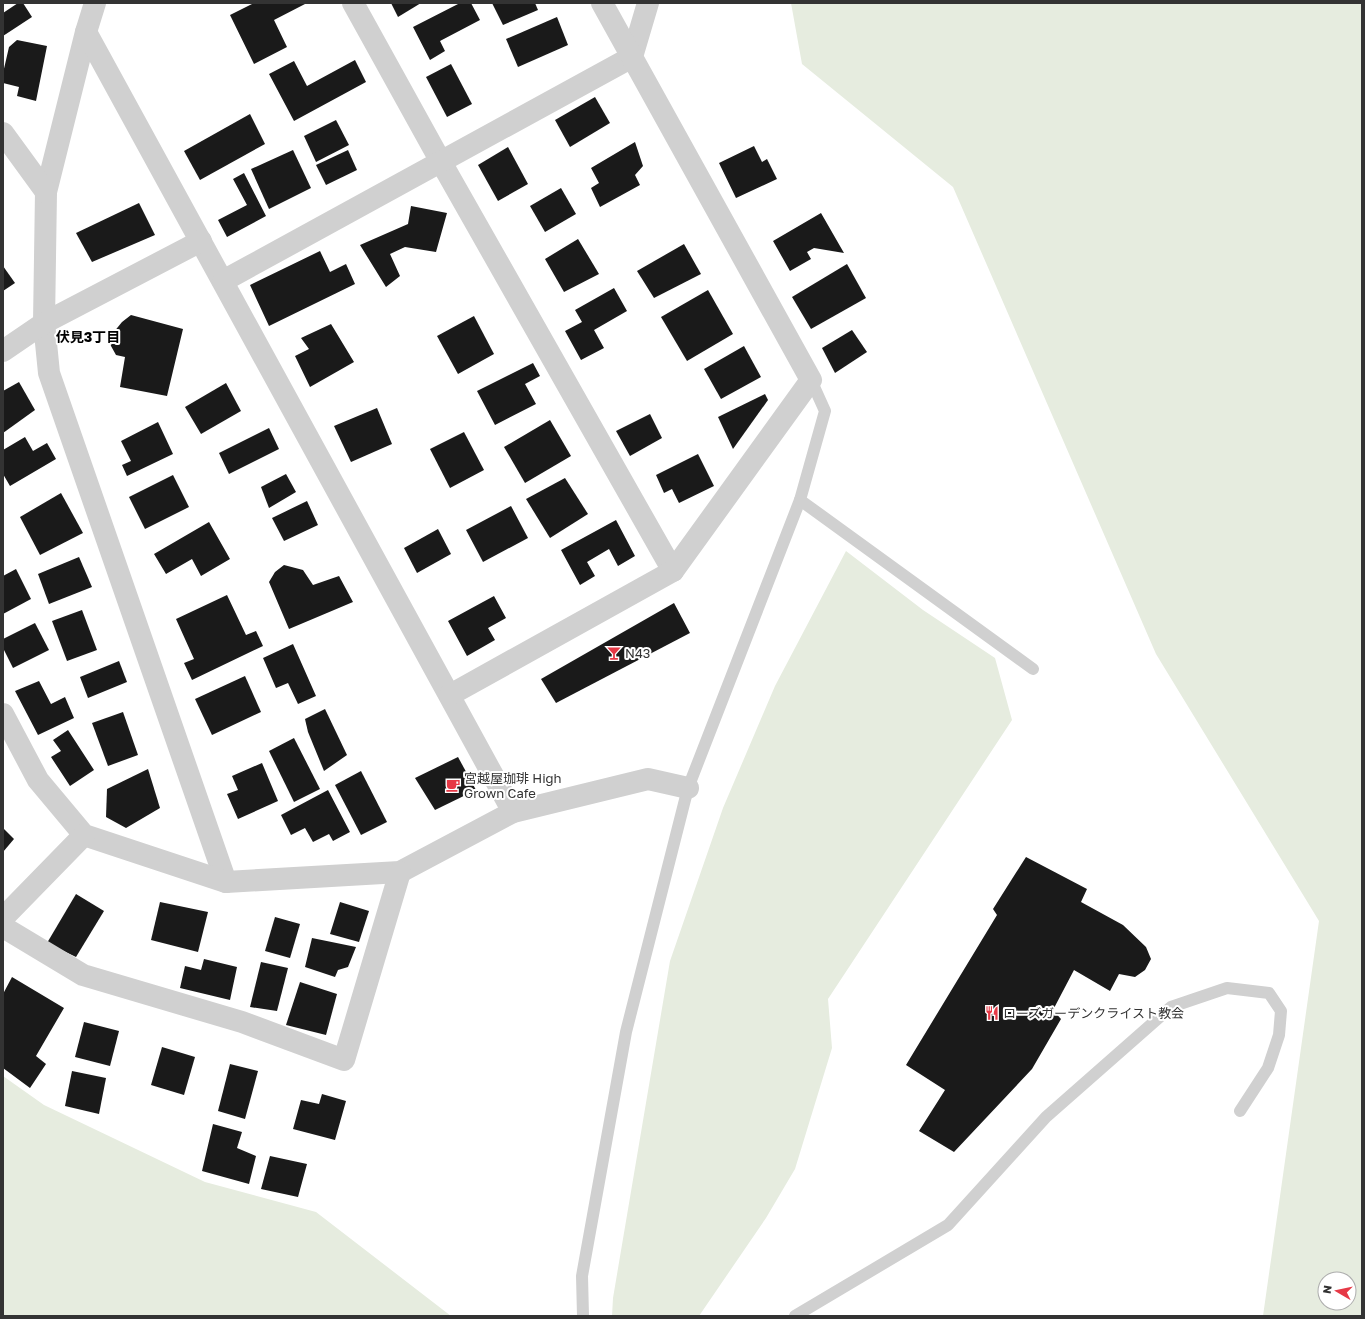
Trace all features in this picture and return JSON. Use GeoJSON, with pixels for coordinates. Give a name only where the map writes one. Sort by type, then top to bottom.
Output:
{"type":"FeatureCollection","features":[{"type":"Feature","properties":{"kind":"street"},"geometry":{"type":"LineString","coordinates":[[95,3],[86,32],[46,192],[44,323],[49,373],[226,882]]}},
{"type":"Feature","properties":{"kind":"street"},"geometry":{"type":"LineString","coordinates":[[353,3],[440,162],[673,571]]}},
{"type":"Feature","properties":{"kind":"street"},"geometry":{"type":"LineString","coordinates":[[450,695],[673,571],[810,380],[602,3]]}},
{"type":"Feature","properties":{"kind":"street"},"geometry":{"type":"LineString","coordinates":[[223,281],[632,57],[648,3]]}},
{"type":"Feature","properties":{"kind":"street"},"geometry":{"type":"LineString","coordinates":[[86,32],[514,812]]}},
{"type":"Feature","properties":{"kind":"street"},"geometry":{"type":"LineString","coordinates":[[3,133],[46,192]]}},
{"type":"Feature","properties":{"kind":"street"},"geometry":{"type":"LineString","coordinates":[[3,351],[44,323],[201,241]]}},
{"type":"Feature","properties":{"kind":"street"},"geometry":{"type":"LineString","coordinates":[[3,714],[38,780],[84,835],[226,882],[400,872],[514,812],[648,779],[688,788]]}},
{"type":"Feature","properties":{"kind":"street"},"geometry":{"type":"LineString","coordinates":[[3,918],[84,835]]}},
{"type":"Feature","properties":{"kind":"street"},"geometry":{"type":"LineString","coordinates":[[3,927],[83,974],[242,1022],[344,1060],[400,872]]}},
{"type":"Feature","properties":{"kind":"lane"},"geometry":{"type":"LineString","coordinates":[[583,1316],[582,1276],[626,1032],[688,788],[800,500],[825,411],[810,380]]}},
{"type":"Feature","properties":{"kind":"lane"},"geometry":{"type":"LineString","coordinates":[[800,500],[1033,669]]}},
{"type":"Feature","properties":{"kind":"lane"},"geometry":{"type":"LineString","coordinates":[[795,1316],[948,1225],[1046,1117],[1171,1006],[1227,988],[1269,993],[1281,1011],[1279,1035],[1268,1068],[1240,1111]]}},
{"type":"Feature","properties":{"kind":"shaded area"},"geometry":{"type":"Polygon","coordinates":[[[791,3],[1362,3],[1362,1316],[1263,1316],[1319,921],[1156,654],[953,187],[802,64],[791,3]]]}},
{"type":"Feature","properties":{"kind":"shaded area"},"geometry":{"type":"Polygon","coordinates":[[[846,551],[923,610],[995,658],[1012,720],[828,999],[832,1048],[795,1169],[766,1218],[699,1316],[612,1316],[613,1298],[670,961],[723,808],[775,686],[846,551]]]}},
{"type":"Feature","properties":{"kind":"shaded area"},"geometry":{"type":"Polygon","coordinates":[[[3,1076],[44,1105],[205,1182],[316,1212],[451,1316],[3,1316],[3,1076]]]}},
{"type":"Feature","properties":{"kind":"building"},"geometry":{"type":"Polygon","coordinates":[[[18,3],[23,3],[32,17],[3,36],[3,13],[18,3]]]}},
{"type":"Feature","properties":{"kind":"building"},"geometry":{"type":"Polygon","coordinates":[[[254,3],[305,4],[274,20],[287,47],[254,64],[230,15],[254,3]]]}},
{"type":"Feature","properties":{"kind":"building"},"geometry":{"type":"Polygon","coordinates":[[[391,3],[421,3],[398,17],[391,3]]]}},
{"type":"Feature","properties":{"kind":"building"},"geometry":{"type":"Polygon","coordinates":[[[460,3],[471,3],[480,20],[440,41],[445,51],[430,60],[413,27],[460,3]]]}},
{"type":"Feature","properties":{"kind":"building"},"geometry":{"type":"Polygon","coordinates":[[[492,3],[535,3],[538,10],[503,25],[492,3]]]}},
{"type":"Feature","properties":{"kind":"building"},"geometry":{"type":"Polygon","coordinates":[[[557,17],[568,45],[518,67],[506,39],[557,17]]]}},
{"type":"Feature","properties":{"kind":"building"},"geometry":{"type":"Polygon","coordinates":[[[17,40],[47,46],[36,101],[17,96],[19,87],[3,83],[3,73],[9,47],[17,40]]]}},
{"type":"Feature","properties":{"kind":"building"},"geometry":{"type":"Polygon","coordinates":[[[355,60],[366,82],[294,121],[269,74],[294,61],[307,86],[355,60]]]}},
{"type":"Feature","properties":{"kind":"building"},"geometry":{"type":"Polygon","coordinates":[[[451,64],[472,104],[447,117],[426,77],[451,64]]]}},
{"type":"Feature","properties":{"kind":"building"},"geometry":{"type":"Polygon","coordinates":[[[595,97],[610,123],[570,147],[555,120],[595,97]]]}},
{"type":"Feature","properties":{"kind":"building"},"geometry":{"type":"Polygon","coordinates":[[[250,114],[265,144],[200,180],[184,151],[250,114]]]}},
{"type":"Feature","properties":{"kind":"building"},"geometry":{"type":"Polygon","coordinates":[[[336,120],[349,145],[316,162],[304,136],[336,120]]]}},
{"type":"Feature","properties":{"kind":"building"},"geometry":{"type":"Polygon","coordinates":[[[635,142],[643,166],[635,175],[640,185],[600,207],[591,188],[599,183],[591,168],[635,142]]]}},
{"type":"Feature","properties":{"kind":"building"},"geometry":{"type":"Polygon","coordinates":[[[754,146],[762,162],[767,159],[777,179],[736,198],[719,163],[754,146]]]}},
{"type":"Feature","properties":{"kind":"building"},"geometry":{"type":"Polygon","coordinates":[[[508,147],[528,184],[498,201],[478,165],[508,147]]]}},
{"type":"Feature","properties":{"kind":"building"},"geometry":{"type":"Polygon","coordinates":[[[293,150],[311,188],[269,209],[251,169],[293,150]]]}},
{"type":"Feature","properties":{"kind":"building"},"geometry":{"type":"Polygon","coordinates":[[[348,150],[357,170],[326,185],[316,165],[348,150]]]}},
{"type":"Feature","properties":{"kind":"building"},"geometry":{"type":"Polygon","coordinates":[[[244,173],[266,216],[227,237],[218,220],[247,205],[233,179],[244,173]]]}},
{"type":"Feature","properties":{"kind":"building"},"geometry":{"type":"Polygon","coordinates":[[[561,188],[576,214],[545,232],[530,206],[561,188]]]}},
{"type":"Feature","properties":{"kind":"building"},"geometry":{"type":"Polygon","coordinates":[[[139,203],[155,235],[92,262],[76,233],[139,203]]]}},
{"type":"Feature","properties":{"kind":"building"},"geometry":{"type":"Polygon","coordinates":[[[411,206],[447,213],[436,252],[405,247],[390,254],[400,276],[386,287],[360,245],[408,224],[411,206]]]}},
{"type":"Feature","properties":{"kind":"building"},"geometry":{"type":"Polygon","coordinates":[[[821,213],[844,253],[814,248],[807,252],[811,259],[790,271],[773,241],[821,213]]]}},
{"type":"Feature","properties":{"kind":"building"},"geometry":{"type":"Polygon","coordinates":[[[578,239],[599,274],[564,292],[545,259],[578,239]]]}},
{"type":"Feature","properties":{"kind":"building"},"geometry":{"type":"Polygon","coordinates":[[[684,244],[701,274],[654,298],[637,271],[684,244]]]}},
{"type":"Feature","properties":{"kind":"building"},"geometry":{"type":"Polygon","coordinates":[[[320,251],[330,272],[346,264],[355,284],[269,326],[250,285],[320,251]]]}},
{"type":"Feature","properties":{"kind":"building"},"geometry":{"type":"Polygon","coordinates":[[[847,264],[866,298],[811,329],[792,297],[847,264]]]}},
{"type":"Feature","properties":{"kind":"building"},"geometry":{"type":"Polygon","coordinates":[[[3,266],[15,283],[3,291],[3,266]]]}},
{"type":"Feature","properties":{"kind":"building"},"geometry":{"type":"Polygon","coordinates":[[[614,288],[627,311],[594,330],[604,348],[581,360],[565,331],[582,322],[575,310],[614,288]]]}},
{"type":"Feature","properties":{"kind":"building"},"geometry":{"type":"Polygon","coordinates":[[[708,290],[733,334],[687,361],[661,317],[708,290]]]}},
{"type":"Feature","properties":{"kind":"building"},"geometry":{"type":"Polygon","coordinates":[[[131,315],[183,329],[167,396],[120,387],[125,357],[116,355],[109,338],[122,322],[131,315]]]}},
{"type":"Feature","properties":{"kind":"building"},"geometry":{"type":"Polygon","coordinates":[[[474,316],[494,354],[458,374],[437,336],[474,316]]]}},
{"type":"Feature","properties":{"kind":"building"},"geometry":{"type":"Polygon","coordinates":[[[331,324],[354,362],[310,387],[295,356],[309,349],[301,338],[331,324]]]}},
{"type":"Feature","properties":{"kind":"building"},"geometry":{"type":"Polygon","coordinates":[[[852,330],[867,352],[835,373],[822,348],[852,330]]]}},
{"type":"Feature","properties":{"kind":"building"},"geometry":{"type":"Polygon","coordinates":[[[744,346],[761,377],[721,399],[704,369],[744,346]]]}},
{"type":"Feature","properties":{"kind":"building"},"geometry":{"type":"Polygon","coordinates":[[[533,363],[540,376],[525,384],[536,404],[495,425],[477,391],[533,363]]]}},
{"type":"Feature","properties":{"kind":"building"},"geometry":{"type":"Polygon","coordinates":[[[19,382],[35,410],[3,433],[3,391],[19,382]]]}},
{"type":"Feature","properties":{"kind":"building"},"geometry":{"type":"Polygon","coordinates":[[[226,383],[241,411],[201,434],[185,407],[226,383]]]}},
{"type":"Feature","properties":{"kind":"building"},"geometry":{"type":"Polygon","coordinates":[[[765,394],[768,400],[733,449],[718,417],[765,394]]]}},
{"type":"Feature","properties":{"kind":"building"},"geometry":{"type":"Polygon","coordinates":[[[377,408],[392,444],[351,462],[334,426],[377,408]]]}},
{"type":"Feature","properties":{"kind":"building"},"geometry":{"type":"Polygon","coordinates":[[[650,414],[662,438],[630,456],[616,431],[650,414]]]}},
{"type":"Feature","properties":{"kind":"building"},"geometry":{"type":"Polygon","coordinates":[[[550,420],[571,456],[525,483],[504,447],[550,420]]]}},
{"type":"Feature","properties":{"kind":"building"},"geometry":{"type":"Polygon","coordinates":[[[158,422],[173,454],[127,476],[122,465],[131,461],[121,441],[158,422]]]}},
{"type":"Feature","properties":{"kind":"building"},"geometry":{"type":"Polygon","coordinates":[[[269,428],[279,449],[229,474],[219,453],[269,428]]]}},
{"type":"Feature","properties":{"kind":"building"},"geometry":{"type":"Polygon","coordinates":[[[464,432],[484,470],[450,488],[430,449],[464,432]]]}},
{"type":"Feature","properties":{"kind":"building"},"geometry":{"type":"Polygon","coordinates":[[[25,437],[33,451],[47,443],[56,459],[10,486],[3,474],[3,450],[25,437]]]}},
{"type":"Feature","properties":{"kind":"building"},"geometry":{"type":"Polygon","coordinates":[[[698,454],[714,486],[679,503],[672,489],[664,493],[656,475],[698,454]]]}},
{"type":"Feature","properties":{"kind":"building"},"geometry":{"type":"Polygon","coordinates":[[[286,474],[296,492],[269,508],[261,487],[286,474]]]}},
{"type":"Feature","properties":{"kind":"building"},"geometry":{"type":"Polygon","coordinates":[[[173,475],[189,507],[145,529],[129,497],[173,475]]]}},
{"type":"Feature","properties":{"kind":"building"},"geometry":{"type":"Polygon","coordinates":[[[565,478],[588,514],[550,538],[526,499],[565,478]]]}},
{"type":"Feature","properties":{"kind":"building"},"geometry":{"type":"Polygon","coordinates":[[[61,493],[83,533],[40,555],[20,517],[61,493]]]}},
{"type":"Feature","properties":{"kind":"building"},"geometry":{"type":"Polygon","coordinates":[[[307,501],[318,525],[284,541],[272,518],[307,501]]]}},
{"type":"Feature","properties":{"kind":"building"},"geometry":{"type":"Polygon","coordinates":[[[511,506],[528,538],[483,562],[466,530],[511,506]]]}},
{"type":"Feature","properties":{"kind":"building"},"geometry":{"type":"Polygon","coordinates":[[[616,520],[635,556],[618,566],[609,549],[587,562],[595,576],[580,585],[561,550],[616,520]]]}},
{"type":"Feature","properties":{"kind":"building"},"geometry":{"type":"Polygon","coordinates":[[[209,522],[230,559],[201,576],[192,559],[166,574],[154,554],[209,522]]]}},
{"type":"Feature","properties":{"kind":"building"},"geometry":{"type":"Polygon","coordinates":[[[438,529],[451,554],[417,573],[404,548],[438,529]]]}},
{"type":"Feature","properties":{"kind":"building"},"geometry":{"type":"Polygon","coordinates":[[[79,557],[92,587],[49,604],[38,574],[79,557]]]}},
{"type":"Feature","properties":{"kind":"building"},"geometry":{"type":"Polygon","coordinates":[[[284,565],[303,570],[313,585],[339,576],[353,602],[289,629],[269,582],[275,572],[284,565]]]}},
{"type":"Feature","properties":{"kind":"building"},"geometry":{"type":"Polygon","coordinates":[[[16,569],[31,599],[3,614],[3,576],[16,569]]]}},
{"type":"Feature","properties":{"kind":"building"},"geometry":{"type":"Polygon","coordinates":[[[227,595],[246,635],[256,631],[263,646],[192,680],[184,663],[194,659],[176,619],[227,595]]]}},
{"type":"Feature","properties":{"kind":"building"},"geometry":{"type":"Polygon","coordinates":[[[494,596],[506,618],[488,628],[495,640],[467,656],[448,621],[494,596]]]}},
{"type":"Feature","properties":{"kind":"building"},"geometry":{"type":"Polygon","coordinates":[[[674,603],[690,633],[556,703],[541,679],[674,603]]]}},
{"type":"Feature","properties":{"kind":"building"},"geometry":{"type":"Polygon","coordinates":[[[82,610],[97,650],[67,661],[52,621],[82,610]]]}},
{"type":"Feature","properties":{"kind":"building"},"geometry":{"type":"Polygon","coordinates":[[[35,623],[49,650],[13,668],[3,648],[3,639],[35,623]]]}},
{"type":"Feature","properties":{"kind":"building"},"geometry":{"type":"Polygon","coordinates":[[[293,644],[316,696],[298,704],[288,683],[276,688],[263,658],[293,644]]]}},
{"type":"Feature","properties":{"kind":"building"},"geometry":{"type":"Polygon","coordinates":[[[119,661],[127,682],[88,698],[80,677],[119,661]]]}},
{"type":"Feature","properties":{"kind":"building"},"geometry":{"type":"Polygon","coordinates":[[[245,676],[261,712],[212,735],[195,699],[245,676]]]}},
{"type":"Feature","properties":{"kind":"building"},"geometry":{"type":"Polygon","coordinates":[[[39,681],[51,704],[65,697],[74,718],[38,735],[15,691],[39,681]]]}},
{"type":"Feature","properties":{"kind":"building"},"geometry":{"type":"Polygon","coordinates":[[[325,709],[347,755],[324,771],[308,732],[305,719],[325,709]]]}},
{"type":"Feature","properties":{"kind":"building"},"geometry":{"type":"Polygon","coordinates":[[[123,712],[138,755],[108,766],[92,723],[123,712]]]}},
{"type":"Feature","properties":{"kind":"building"},"geometry":{"type":"Polygon","coordinates":[[[68,730],[94,770],[70,786],[51,757],[61,751],[53,740],[68,730]]]}},
{"type":"Feature","properties":{"kind":"building"},"geometry":{"type":"Polygon","coordinates":[[[294,738],[320,789],[294,802],[269,751],[294,738]]]}},
{"type":"Feature","properties":{"kind":"building"},"geometry":{"type":"Polygon","coordinates":[[[458,757],[476,790],[435,810],[415,778],[458,757]]]}},
{"type":"Feature","properties":{"kind":"building"},"geometry":{"type":"Polygon","coordinates":[[[262,763],[278,801],[238,819],[227,794],[238,790],[232,776],[262,763]]]}},
{"type":"Feature","properties":{"kind":"building"},"geometry":{"type":"Polygon","coordinates":[[[148,769],[160,808],[126,828],[106,817],[107,789],[148,769]]]}},
{"type":"Feature","properties":{"kind":"building"},"geometry":{"type":"Polygon","coordinates":[[[361,771],[387,822],[361,835],[335,785],[361,771]]]}},
{"type":"Feature","properties":{"kind":"building"},"geometry":{"type":"Polygon","coordinates":[[[328,790],[350,832],[333,841],[329,834],[313,842],[305,828],[291,835],[281,815],[328,790]]]}},
{"type":"Feature","properties":{"kind":"building"},"geometry":{"type":"Polygon","coordinates":[[[3,828],[14,839],[3,852],[3,828]]]}},
{"type":"Feature","properties":{"kind":"building"},"geometry":{"type":"Polygon","coordinates":[[[1026,857],[1087,889],[1081,902],[1123,925],[1146,947],[1151,959],[1145,970],[1135,977],[1119,974],[1110,991],[1074,970],[1053,1010],[1061,1019],[1032,1069],[954,1152],[919,1131],[945,1090],[906,1065],[997,915],[993,909],[1026,857]]]}},
{"type":"Feature","properties":{"kind":"building"},"geometry":{"type":"Polygon","coordinates":[[[76,894],[104,911],[76,957],[47,943],[76,894]]]}},
{"type":"Feature","properties":{"kind":"building"},"geometry":{"type":"Polygon","coordinates":[[[160,902],[208,912],[198,952],[151,940],[160,902]]]}},
{"type":"Feature","properties":{"kind":"building"},"geometry":{"type":"Polygon","coordinates":[[[340,902],[369,911],[359,942],[330,934],[340,902]]]}},
{"type":"Feature","properties":{"kind":"building"},"geometry":{"type":"Polygon","coordinates":[[[275,917],[300,924],[290,958],[265,951],[275,917]]]}},
{"type":"Feature","properties":{"kind":"building"},"geometry":{"type":"Polygon","coordinates":[[[312,938],[356,947],[348,967],[338,970],[335,977],[305,967],[312,938]]]}},
{"type":"Feature","properties":{"kind":"building"},"geometry":{"type":"Polygon","coordinates":[[[204,959],[237,967],[230,1000],[180,988],[185,966],[201,970],[204,959]]]}},
{"type":"Feature","properties":{"kind":"building"},"geometry":{"type":"Polygon","coordinates":[[[261,962],[288,968],[277,1011],[250,1007],[261,962]]]}},
{"type":"Feature","properties":{"kind":"building"},"geometry":{"type":"Polygon","coordinates":[[[12,977],[64,1008],[36,1056],[46,1064],[30,1088],[3,1068],[3,994],[12,977]]]}},
{"type":"Feature","properties":{"kind":"building"},"geometry":{"type":"Polygon","coordinates":[[[300,982],[337,994],[326,1035],[286,1025],[300,982]]]}},
{"type":"Feature","properties":{"kind":"building"},"geometry":{"type":"Polygon","coordinates":[[[84,1022],[119,1031],[110,1066],[75,1057],[84,1022]]]}},
{"type":"Feature","properties":{"kind":"building"},"geometry":{"type":"Polygon","coordinates":[[[162,1047],[195,1057],[184,1095],[151,1085],[162,1047]]]}},
{"type":"Feature","properties":{"kind":"building"},"geometry":{"type":"Polygon","coordinates":[[[230,1064],[258,1071],[245,1119],[218,1111],[230,1064]]]}},
{"type":"Feature","properties":{"kind":"building"},"geometry":{"type":"Polygon","coordinates":[[[72,1071],[106,1078],[99,1114],[65,1106],[72,1071]]]}},
{"type":"Feature","properties":{"kind":"building"},"geometry":{"type":"Polygon","coordinates":[[[322,1094],[346,1101],[335,1140],[293,1129],[301,1100],[319,1104],[322,1094]]]}},
{"type":"Feature","properties":{"kind":"building"},"geometry":{"type":"Polygon","coordinates":[[[213,1124],[242,1132],[237,1148],[256,1156],[249,1184],[202,1171],[213,1124]]]}},
{"type":"Feature","properties":{"kind":"building"},"geometry":{"type":"Polygon","coordinates":[[[270,1156],[307,1164],[298,1197],[261,1189],[270,1156]]]}},
{"type":"Feature","properties":{"kind":"place","name":"N43"},"geometry":{"type":"Point","coordinates":[614,653]}},
{"type":"Feature","properties":{"kind":"place","name":"宮越屋珈琲 High Grown Cafe"},"geometry":{"type":"Point","coordinates":[453,785]}},
{"type":"Feature","properties":{"kind":"place","name":"ローズガーデンクライスト教会"},"geometry":{"type":"Point","coordinates":[992,1013]}},
{"type":"Feature","properties":{"kind":"district","name":"伏見3丁目"},"geometry":{"type":"Point","coordinates":[88,336]}}]}
